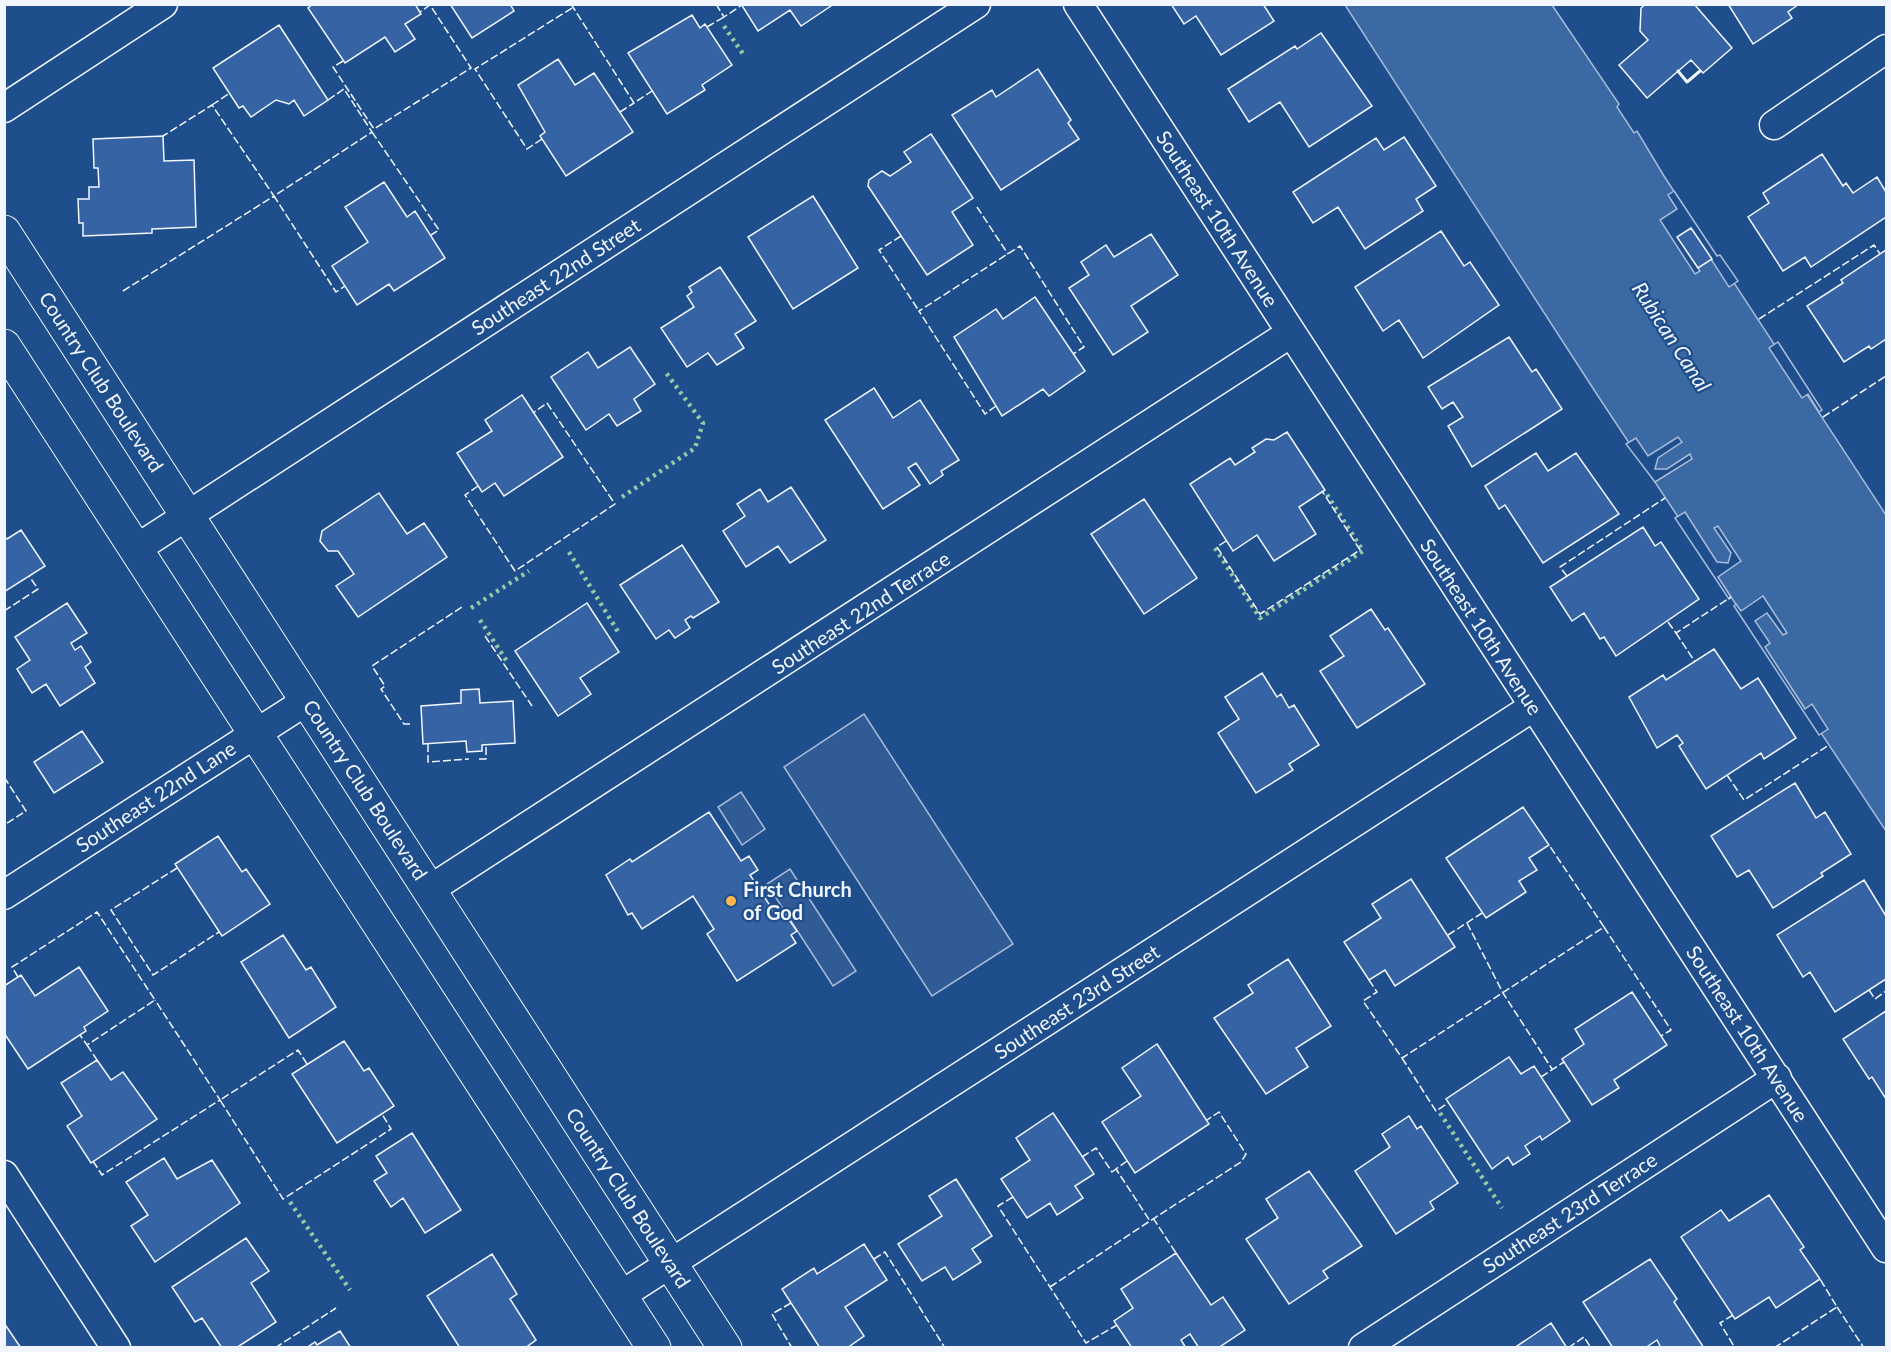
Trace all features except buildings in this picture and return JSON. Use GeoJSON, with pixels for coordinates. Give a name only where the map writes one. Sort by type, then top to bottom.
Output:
{"type":"FeatureCollection","features":[{"type":"Feature","properties":{"kind":"main road","name":"Country Club Boulevard"},"geometry":{"type":"LineString","coordinates":[[4,232],[725,1347]]}},
{"type":"Feature","properties":{"kind":"main road"},"geometry":{"type":"LineString","coordinates":[[4,346],[654,1347]]}},
{"type":"Feature","properties":{"kind":"street"},"geometry":{"type":"LineString","coordinates":[[4,108],[163,4]]}},
{"type":"Feature","properties":{"kind":"street","name":"Southeast 22nd Street"},"geometry":{"type":"LineString","coordinates":[[136,549],[976,4]]}},
{"type":"Feature","properties":{"kind":"street","name":"Southeast 10th Avenue"},"geometry":{"type":"LineString","coordinates":[[1078,4],[1533,707],[1887,1248]]}},
{"type":"Feature","properties":{"kind":"street"},"geometry":{"type":"LineString","coordinates":[[1774,125],[1886,50]]}},
{"type":"Feature","properties":{"kind":"street","name":"Southeast 22nd Terrace"},"geometry":{"type":"LineString","coordinates":[[429,890],[1291,333]]}},
{"type":"Feature","properties":{"kind":"street","name":"Southeast 22nd Lane"},"geometry":{"type":"LineString","coordinates":[[4,895],[308,700]]}},
{"type":"Feature","properties":{"kind":"street","name":"Southeast 23rd Street"},"geometry":{"type":"LineString","coordinates":[[620,1296],[1533,707]]}},
{"type":"Feature","properties":{"kind":"street","name":"Southeast 23rd Terrace"},"geometry":{"type":"LineString","coordinates":[[1363,1347],[1777,1078]]}},
{"type":"Feature","properties":{"kind":"street"},"geometry":{"type":"LineString","coordinates":[[4,1175],[116,1347]]}},
{"type":"Feature","properties":{"kind":"shaded area"},"geometry":{"type":"Polygon","coordinates":[[[864,714],[1013,944],[932,996],[784,767],[864,714]]]}},
{"type":"Feature","properties":{"kind":"shaded area"},"geometry":{"type":"Polygon","coordinates":[[[741,792],[765,829],[742,845],[718,807],[741,792]]]}},
{"type":"Feature","properties":{"kind":"shaded area"},"geometry":{"type":"Polygon","coordinates":[[[790,869],[856,971],[833,986],[767,884],[790,869]]]}},
{"type":"Feature","properties":{"kind":"water","name":"Rubican Canal"},"geometry":{"type":"Polygon","coordinates":[[[1345,5],[1552,5],[1619,104],[1617,107],[1634,133],[1637,131],[1664,176],[1886,515],[1886,831],[1598,396],[1345,5]]]}},
{"type":"Feature","properties":{"kind":"pier"},"geometry":{"type":"Polygon","coordinates":[[[1674,191],[1717,256],[1720,255],[1738,281],[1729,287],[1691,228],[1678,237],[1700,271],[1695,274],[1660,220],[1677,209],[1668,195],[1674,191]]]}},
{"type":"Feature","properties":{"kind":"pier"},"geometry":{"type":"Polygon","coordinates":[[[1778,342],[1822,410],[1819,412],[1808,394],[1802,398],[1769,348],[1778,342]]]}},
{"type":"Feature","properties":{"kind":"pier"},"geometry":{"type":"Polygon","coordinates":[[[1678,437],[1682,442],[1658,458],[1655,469],[1667,469],[1690,454],[1692,459],[1655,482],[1626,444],[1636,438],[1648,456],[1678,437]]]}},
{"type":"Feature","properties":{"kind":"pier"},"geometry":{"type":"Polygon","coordinates":[[[1685,512],[1717,562],[1728,563],[1731,553],[1714,528],[1718,526],[1741,561],[1718,577],[1731,597],[1729,599],[1675,518],[1685,512]]]}},
{"type":"Feature","properties":{"kind":"pier"},"geometry":{"type":"Polygon","coordinates":[[[1763,596],[1787,633],[1783,635],[1767,613],[1755,621],[1770,643],[1765,647],[1805,709],[1812,704],[1828,729],[1819,735],[1734,606],[1736,604],[1741,611],[1763,596]]]}},
{"type":"Feature","properties":{"kind":"hedge"},"geometry":{"type":"LineString","coordinates":[[724,26],[745,57]]}},
{"type":"Feature","properties":{"kind":"hedge"},"geometry":{"type":"LineString","coordinates":[[622,497],[695,448],[703,423],[664,370]]}},
{"type":"Feature","properties":{"kind":"hedge"},"geometry":{"type":"LineString","coordinates":[[1215,548],[1260,618],[1363,551],[1326,493]]}},
{"type":"Feature","properties":{"kind":"hedge"},"geometry":{"type":"LineString","coordinates":[[569,552],[620,635]]}},
{"type":"Feature","properties":{"kind":"hedge"},"geometry":{"type":"LineString","coordinates":[[471,608],[529,571]]}},
{"type":"Feature","properties":{"kind":"hedge"},"geometry":{"type":"LineString","coordinates":[[480,620],[508,663]]}},
{"type":"Feature","properties":{"kind":"hedge"},"geometry":{"type":"LineString","coordinates":[[1440,1113],[1502,1208]]}},
{"type":"Feature","properties":{"kind":"hedge"},"geometry":{"type":"LineString","coordinates":[[290,1202],[350,1290]]}},
{"type":"Feature","properties":{"kind":"fence"},"geometry":{"type":"LineString","coordinates":[[571,4],[634,103],[652,91]]}},
{"type":"Feature","properties":{"kind":"fence"},"geometry":{"type":"LineString","coordinates":[[716,4],[724,17],[742,5]]}},
{"type":"Feature","properties":{"kind":"fence"},"geometry":{"type":"LineString","coordinates":[[343,61],[333,67],[374,129],[471,68],[430,5],[420,12]]}},
{"type":"Feature","properties":{"kind":"fence"},"geometry":{"type":"LineString","coordinates":[[542,139],[527,149],[475,69],[572,8]]}},
{"type":"Feature","properties":{"kind":"fence"},"geometry":{"type":"LineString","coordinates":[[707,27],[724,17]]}},
{"type":"Feature","properties":{"kind":"fence"},"geometry":{"type":"LineString","coordinates":[[328,100],[344,89],[372,132],[274,196],[336,292],[345,286]]}},
{"type":"Feature","properties":{"kind":"fence"},"geometry":{"type":"LineString","coordinates":[[212,105],[230,93]]}},
{"type":"Feature","properties":{"kind":"fence"},"geometry":{"type":"LineString","coordinates":[[620,112],[634,103]]}},
{"type":"Feature","properties":{"kind":"fence"},"geometry":{"type":"LineString","coordinates":[[123,291],[274,196],[212,105],[163,136]]}},
{"type":"Feature","properties":{"kind":"fence"},"geometry":{"type":"LineString","coordinates":[[372,132],[439,230],[431,235]]}},
{"type":"Feature","properties":{"kind":"fence"},"geometry":{"type":"LineString","coordinates":[[977,207],[1008,254]]}},
{"type":"Feature","properties":{"kind":"fence"},"geometry":{"type":"LineString","coordinates":[[901,236],[879,250],[919,311]]}},
{"type":"Feature","properties":{"kind":"fence"},"geometry":{"type":"LineString","coordinates":[[1759,319],[1874,245],[1880,254]]}},
{"type":"Feature","properties":{"kind":"fence"},"geometry":{"type":"LineString","coordinates":[[996,406],[985,414],[919,311],[1020,246],[1084,347],[1073,354]]}},
{"type":"Feature","properties":{"kind":"fence"},"geometry":{"type":"LineString","coordinates":[[1823,417],[1886,376]]}},
{"type":"Feature","properties":{"kind":"fence"},"geometry":{"type":"LineString","coordinates":[[478,486],[465,495],[515,571],[615,504],[547,403],[533,413]]}},
{"type":"Feature","properties":{"kind":"fence"},"geometry":{"type":"LineString","coordinates":[[1226,541],[1217,547],[1260,614],[1360,550],[1322,491]]}},
{"type":"Feature","properties":{"kind":"fence"},"geometry":{"type":"LineString","coordinates":[[1567,576],[1560,567],[1665,498]]}},
{"type":"Feature","properties":{"kind":"fence"},"geometry":{"type":"LineString","coordinates":[[4,611],[38,589],[29,576]]}},
{"type":"Feature","properties":{"kind":"fence"},"geometry":{"type":"LineString","coordinates":[[1668,622],[1676,633],[1731,597]]}},
{"type":"Feature","properties":{"kind":"fence"},"geometry":{"type":"LineString","coordinates":[[410,724],[404,724],[381,689],[385,686],[372,666],[462,607]]}},
{"type":"Feature","properties":{"kind":"fence"},"geometry":{"type":"LineString","coordinates":[[1676,633],[1695,662]]}},
{"type":"Feature","properties":{"kind":"fence"},"geometry":{"type":"LineString","coordinates":[[485,636],[532,706]]}},
{"type":"Feature","properties":{"kind":"fence"},"geometry":{"type":"LineString","coordinates":[[428,744],[428,762],[469,759]]}},
{"type":"Feature","properties":{"kind":"fence"},"geometry":{"type":"LineString","coordinates":[[479,759],[486,759],[486,745]]}},
{"type":"Feature","properties":{"kind":"fence"},"geometry":{"type":"LineString","coordinates":[[1727,775],[1744,800],[1829,745]]}},
{"type":"Feature","properties":{"kind":"fence"},"geometry":{"type":"LineString","coordinates":[[4,777],[26,811],[4,825]]}},
{"type":"Feature","properties":{"kind":"fence"},"geometry":{"type":"LineString","coordinates":[[1369,980],[1377,992],[1363,1001],[1402,1058],[1604,927],[1549,845]]}},
{"type":"Feature","properties":{"kind":"fence"},"geometry":{"type":"LineString","coordinates":[[177,868],[111,910],[153,975],[219,932]]}},
{"type":"Feature","properties":{"kind":"fence"},"geometry":{"type":"LineString","coordinates":[[18,977],[12,967],[97,912],[155,1000],[87,1045],[80,1035]]}},
{"type":"Feature","properties":{"kind":"fence"},"geometry":{"type":"LineString","coordinates":[[1448,935],[1482,913]]}},
{"type":"Feature","properties":{"kind":"fence"},"geometry":{"type":"LineString","coordinates":[[1467,923],[1503,993],[1552,1069]]}},
{"type":"Feature","properties":{"kind":"fence"},"geometry":{"type":"LineString","coordinates":[[1604,927],[1671,1030],[1661,1036]]}},
{"type":"Feature","properties":{"kind":"fence"},"geometry":{"type":"LineString","coordinates":[[1869,990],[1875,999],[1886,991]]}},
{"type":"Feature","properties":{"kind":"fence"},"geometry":{"type":"LineString","coordinates":[[93,1161],[102,1175],[220,1100],[155,1000]]}},
{"type":"Feature","properties":{"kind":"fence"},"geometry":{"type":"LineString","coordinates":[[87,1045],[97,1060]]}},
{"type":"Feature","properties":{"kind":"fence"},"geometry":{"type":"LineString","coordinates":[[307,1064],[298,1050],[220,1100],[283,1199],[391,1129],[382,1114]]}},
{"type":"Feature","properties":{"kind":"fence"},"geometry":{"type":"LineString","coordinates":[[1402,1058],[1436,1111],[1448,1103]]}},
{"type":"Feature","properties":{"kind":"fence"},"geometry":{"type":"LineString","coordinates":[[1541,1077],[1564,1062]]}},
{"type":"Feature","properties":{"kind":"fence"},"geometry":{"type":"LineString","coordinates":[[1127,1161],[1116,1169],[1150,1221],[1241,1162],[1246,1154],[1219,1112],[1207,1120]]}},
{"type":"Feature","properties":{"kind":"fence"},"geometry":{"type":"LineString","coordinates":[[1082,1157],[1096,1148],[1112,1172],[1116,1169]]}},
{"type":"Feature","properties":{"kind":"fence"},"geometry":{"type":"LineString","coordinates":[[1013,1197],[998,1206],[1086,1343],[1117,1325]]}},
{"type":"Feature","properties":{"kind":"fence"},"geometry":{"type":"LineString","coordinates":[[1153,1218],[1176,1253]]}},
{"type":"Feature","properties":{"kind":"fence"},"geometry":{"type":"LineString","coordinates":[[1050,1287],[1150,1221]]}},
{"type":"Feature","properties":{"kind":"fence"},"geometry":{"type":"LineString","coordinates":[[874,1259],[885,1252],[945,1348]]}},
{"type":"Feature","properties":{"kind":"fence"},"geometry":{"type":"LineString","coordinates":[[1774,1348],[1837,1307],[1820,1279]]}},
{"type":"Feature","properties":{"kind":"fence"},"geometry":{"type":"LineString","coordinates":[[791,1303],[772,1314],[792,1348]]}},
{"type":"Feature","properties":{"kind":"fence"},"geometry":{"type":"LineString","coordinates":[[1837,1307],[1864,1348]]}},
{"type":"Feature","properties":{"kind":"fence"},"geometry":{"type":"LineString","coordinates":[[275,1348],[336,1308]]}},
{"type":"Feature","properties":{"kind":"fence"},"geometry":{"type":"LineString","coordinates":[[1733,1315],[1720,1323],[1735,1348]]}},
{"type":"Feature","properties":{"kind":"fence"},"geometry":{"type":"LineString","coordinates":[[1568,1348],[1584,1337],[1591,1348]]}},
{"type":"Feature","properties":{"kind":"wall"},"geometry":{"type":"LineString","coordinates":[[1678,71],[1687,82],[1700,71]]}},
{"type":"Feature","properties":{"kind":"place","name":"First Church of God"},"geometry":{"type":"Point","coordinates":[731,901]}}]}
